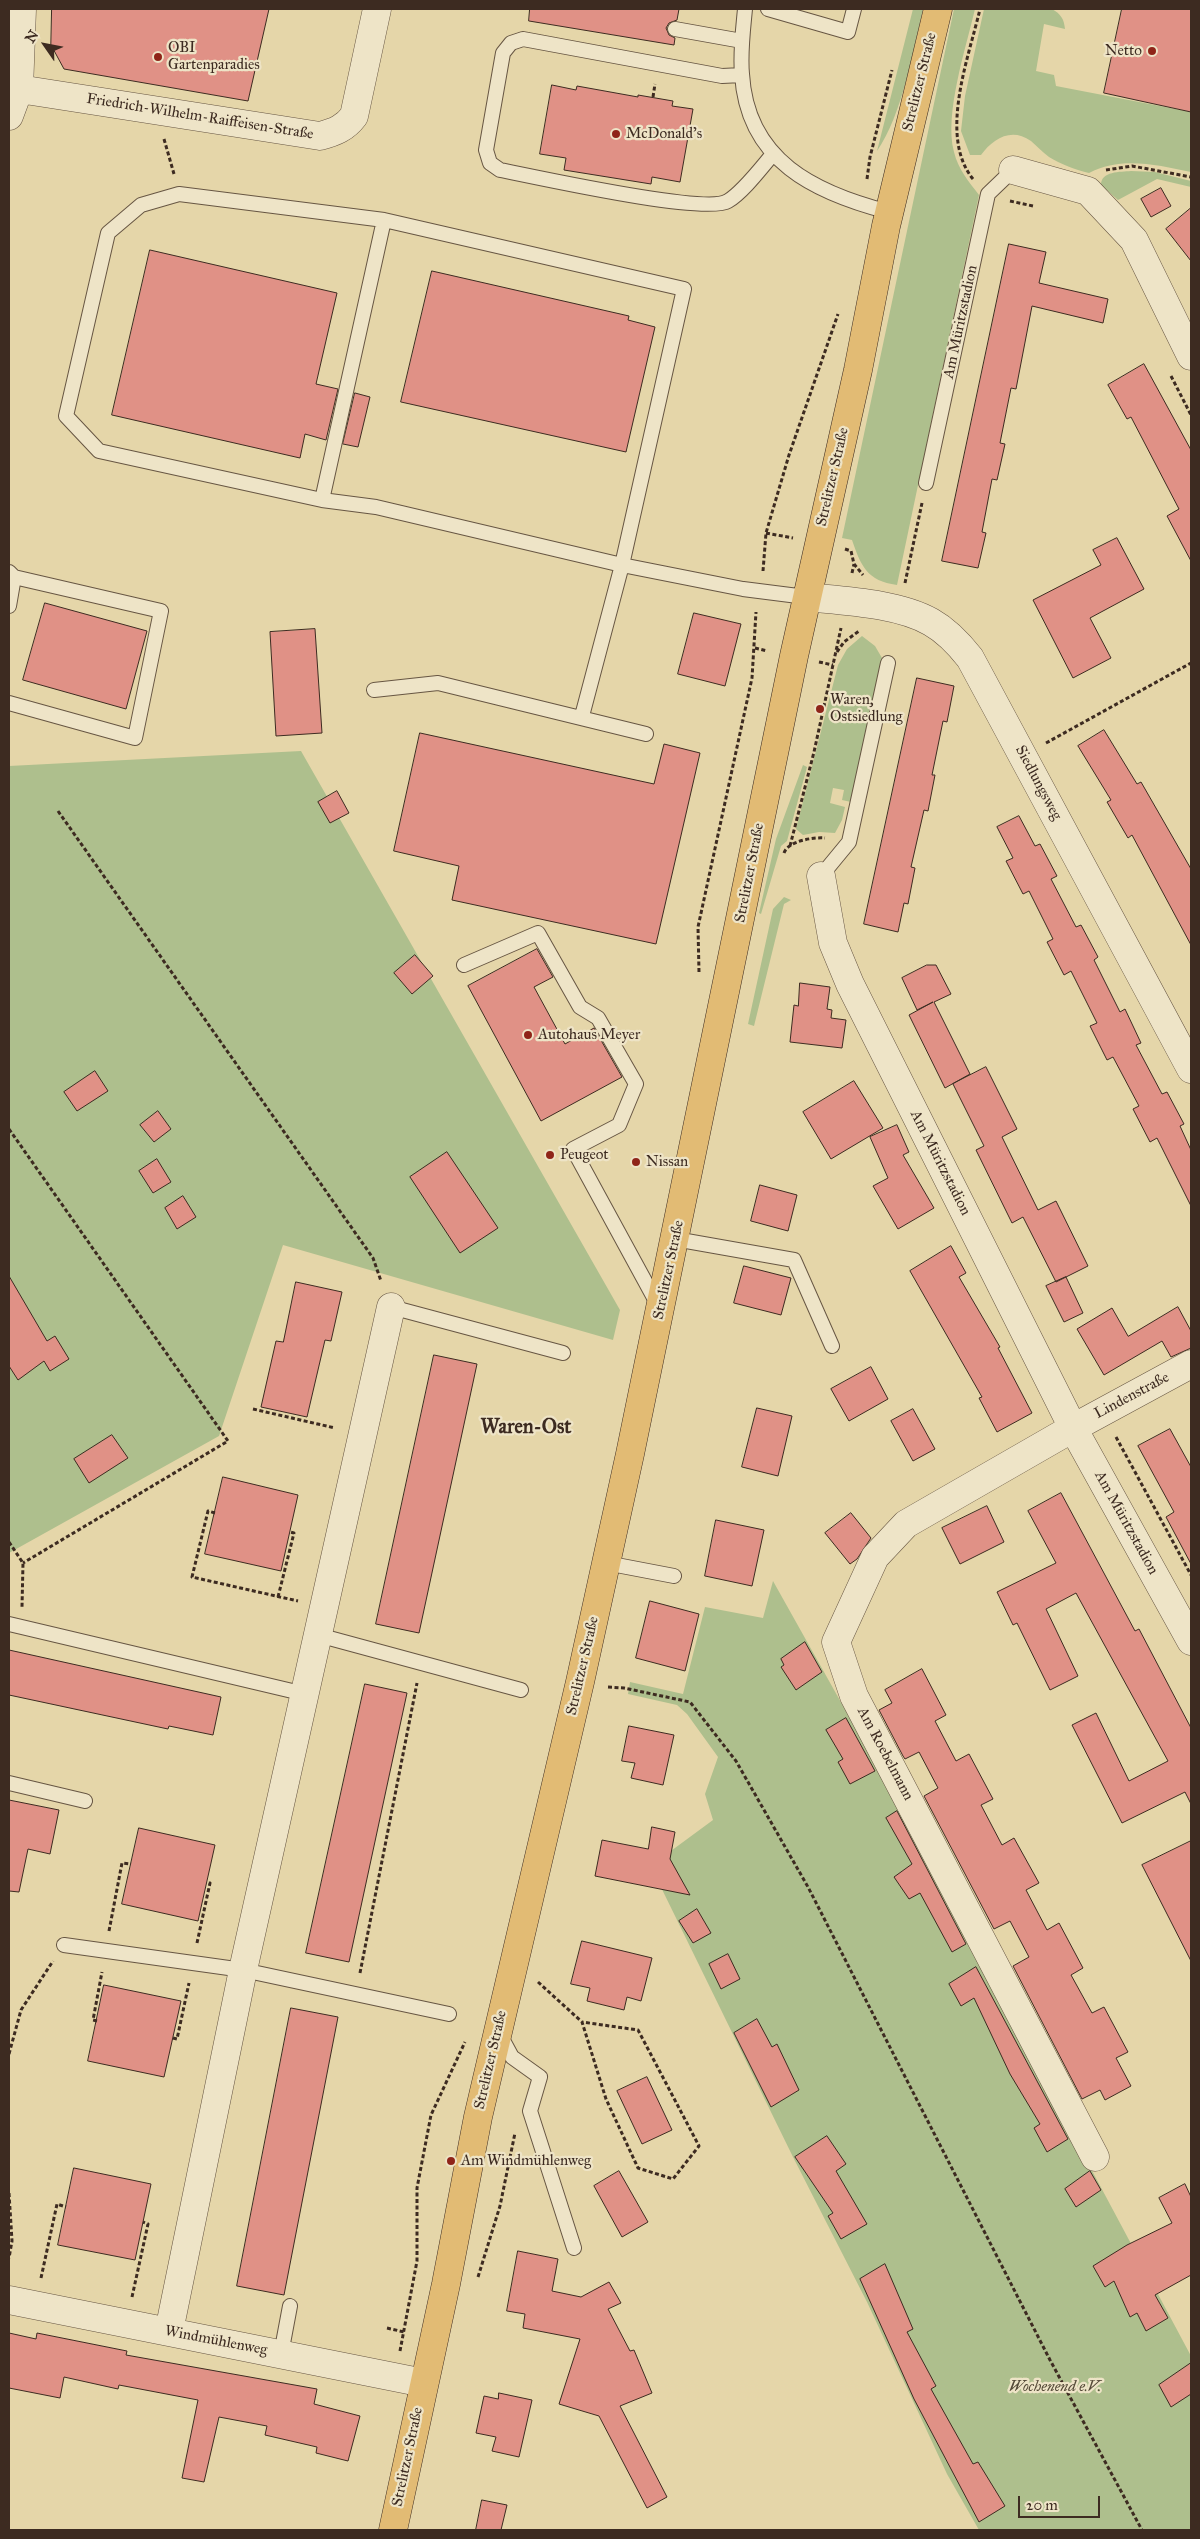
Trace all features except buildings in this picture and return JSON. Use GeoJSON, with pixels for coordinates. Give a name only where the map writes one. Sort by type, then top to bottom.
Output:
{"type":"FeatureCollection","features":[{"type":"Feature","properties":{"kind":"main road","name":"Strelitzer Straße"},"geometry":{"type":"LineString","coordinates":[[393,2530],[446,2284],[478,2117],[580,1682],[676,1239],[806,597],[858,370],[889,212],[938,9]]}},
{"type":"Feature","properties":{"kind":"street"},"geometry":{"type":"LineString","coordinates":[[9,116],[14,88],[22,9]]}},
{"type":"Feature","properties":{"kind":"street","name":"Friedrich-Wilhelm-Raiffeisen-Straße"},"geometry":{"type":"LineString","coordinates":[[14,88],[320,136],[334,133],[347,126],[354,116],[377,9]]}},
{"type":"Feature","properties":{"kind":"street"},"geometry":{"type":"LineString","coordinates":[[1013,170],[1088,191],[1134,240],[1191,356]]}},
{"type":"Feature","properties":{"kind":"street","name":"Siedlungsweg"},"geometry":{"type":"LineString","coordinates":[[806,597],[867,604],[899,611],[929,621],[957,642],[970,658],[1191,1069]]}},
{"type":"Feature","properties":{"kind":"street","name":"Am Müritzstadion"},"geometry":{"type":"LineString","coordinates":[[821,876],[833,943],[850,984],[1073,1428],[1191,1641]]}},
{"type":"Feature","properties":{"kind":"street"},"geometry":{"type":"LineString","coordinates":[[169,2331],[243,1970],[391,1307]]}},
{"type":"Feature","properties":{"kind":"street","name":"Lindenstraße"},"geometry":{"type":"LineString","coordinates":[[1073,1428],[1191,1364]]}},
{"type":"Feature","properties":{"kind":"street","name":"Am Roebelmann"},"geometry":{"type":"LineString","coordinates":[[1073,1428],[906,1524],[875,1557],[836,1642],[854,1696],[1095,2157]]}},
{"type":"Feature","properties":{"kind":"street","name":"Windmühlenweg"},"geometry":{"type":"LineString","coordinates":[[9,2300],[424,2383]]}},
{"type":"Feature","properties":{"kind":"lane"},"geometry":{"type":"LineString","coordinates":[[745,9],[742,41],[742,75],[747,104],[758,132],[773,154],[784,166],[815,187],[862,205],[889,212]]}},
{"type":"Feature","properties":{"kind":"lane"},"geometry":{"type":"LineString","coordinates":[[768,9],[848,32],[854,9]]}},
{"type":"Feature","properties":{"kind":"lane"},"geometry":{"type":"LineString","coordinates":[[675,28],[742,41]]}},
{"type":"Feature","properties":{"kind":"lane"},"geometry":{"type":"LineString","coordinates":[[742,75],[722,76],[523,39],[511,43],[502,53],[486,150],[490,163],[500,170],[673,202],[714,206],[728,201],[773,154]]}},
{"type":"Feature","properties":{"kind":"lane"},"geometry":{"type":"LineString","coordinates":[[988,194],[1013,170]]}},
{"type":"Feature","properties":{"kind":"lane"},"geometry":{"type":"LineString","coordinates":[[582,716],[622,565],[684,289],[384,220],[179,194],[141,205],[108,233],[66,416],[99,451],[322,500],[376,507],[622,565],[743,590],[806,597]]}},
{"type":"Feature","properties":{"kind":"lane","name":"Am Müritzstadion"},"geometry":{"type":"LineString","coordinates":[[926,483],[988,194]]}},
{"type":"Feature","properties":{"kind":"lane"},"geometry":{"type":"LineString","coordinates":[[322,500],[384,220]]}},
{"type":"Feature","properties":{"kind":"lane"},"geometry":{"type":"LineString","coordinates":[[9,606],[11,574],[161,611],[135,738],[9,703]]}},
{"type":"Feature","properties":{"kind":"lane","name":"Am Müritzstadion"},"geometry":{"type":"LineString","coordinates":[[821,876],[850,842],[888,663]]}},
{"type":"Feature","properties":{"kind":"lane"},"geometry":{"type":"LineString","coordinates":[[374,690],[438,683],[582,716],[646,734]]}},
{"type":"Feature","properties":{"kind":"lane"},"geometry":{"type":"LineString","coordinates":[[464,966],[538,933],[580,1007],[598,1018],[608,1034],[636,1084],[619,1125],[573,1149],[660,1311]]}},
{"type":"Feature","properties":{"kind":"lane"},"geometry":{"type":"LineString","coordinates":[[676,1239],[794,1260],[832,1346]]}},
{"type":"Feature","properties":{"kind":"lane"},"geometry":{"type":"LineString","coordinates":[[391,1307],[563,1353]]}},
{"type":"Feature","properties":{"kind":"lane"},"geometry":{"type":"LineString","coordinates":[[606,1563],[674,1576]]}},
{"type":"Feature","properties":{"kind":"lane"},"geometry":{"type":"LineString","coordinates":[[15,1626],[305,1694]]}},
{"type":"Feature","properties":{"kind":"lane"},"geometry":{"type":"LineString","coordinates":[[318,1635],[521,1690]]}},
{"type":"Feature","properties":{"kind":"lane"},"geometry":{"type":"LineString","coordinates":[[9,1783],[86,1801]]}},
{"type":"Feature","properties":{"kind":"lane"},"geometry":{"type":"LineString","coordinates":[[64,1945],[243,1970],[449,2014]]}},
{"type":"Feature","properties":{"kind":"lane"},"geometry":{"type":"LineString","coordinates":[[498,2030],[512,2057],[540,2077],[530,2111],[574,2248]]}},
{"type":"Feature","properties":{"kind":"lane"},"geometry":{"type":"LineString","coordinates":[[281,2354],[290,2306]]}},
{"type":"Feature","properties":{"kind":"path"},"geometry":{"type":"LineString","coordinates":[[980,9],[960,95],[956,130],[960,152],[972,177],[988,194],[1021,205],[1039,207]]}},
{"type":"Feature","properties":{"kind":"path"},"geometry":{"type":"LineString","coordinates":[[862,205],[870,157],[894,64]]}},
{"type":"Feature","properties":{"kind":"path"},"geometry":{"type":"LineString","coordinates":[[164,138],[179,194]]}},
{"type":"Feature","properties":{"kind":"path"},"geometry":{"type":"LineString","coordinates":[[1088,191],[1098,174],[1110,169],[1132,166],[1191,178]]}},
{"type":"Feature","properties":{"kind":"path"},"geometry":{"type":"LineString","coordinates":[[766,533],[792,447],[841,308]]}},
{"type":"Feature","properties":{"kind":"path"},"geometry":{"type":"LineString","coordinates":[[1169,372],[1191,415]]}},
{"type":"Feature","properties":{"kind":"path"},"geometry":{"type":"LineString","coordinates":[[899,611],[926,483]]}},
{"type":"Feature","properties":{"kind":"path"},"geometry":{"type":"LineString","coordinates":[[851,551],[854,564]]}},
{"type":"Feature","properties":{"kind":"path"},"geometry":{"type":"LineString","coordinates":[[836,655],[844,642],[863,629]]}},
{"type":"Feature","properties":{"kind":"path"},"geometry":{"type":"LineString","coordinates":[[697,981],[699,972],[698,927],[752,678],[755,648]]}},
{"type":"Feature","properties":{"kind":"path"},"geometry":{"type":"LineString","coordinates":[[1023,756],[1191,663]]}},
{"type":"Feature","properties":{"kind":"path"},"geometry":{"type":"LineString","coordinates":[[790,846],[833,665]]}},
{"type":"Feature","properties":{"kind":"path"},"geometry":{"type":"LineString","coordinates":[[58,812],[373,1258],[391,1307]]}},
{"type":"Feature","properties":{"kind":"path"},"geometry":{"type":"LineString","coordinates":[[9,1128],[228,1441],[23,1563]]}},
{"type":"Feature","properties":{"kind":"path"},"geometry":{"type":"LineString","coordinates":[[253,1409],[363,1434]]}},
{"type":"Feature","properties":{"kind":"path"},"geometry":{"type":"LineString","coordinates":[[1102,1412],[1191,1574]]}},
{"type":"Feature","properties":{"kind":"path"},"geometry":{"type":"LineString","coordinates":[[215,1513],[208,1511],[192,1577],[324,1607]]}},
{"type":"Feature","properties":{"kind":"path"},"geometry":{"type":"LineString","coordinates":[[278,1597],[294,1533],[290,1532]]}},
{"type":"Feature","properties":{"kind":"path"},"geometry":{"type":"LineString","coordinates":[[9,1542],[23,1563],[15,1626]]}},
{"type":"Feature","properties":{"kind":"path"},"geometry":{"type":"LineString","coordinates":[[355,1994],[422,1663]]}},
{"type":"Feature","properties":{"kind":"path"},"geometry":{"type":"LineString","coordinates":[[580,1682],[602,1687],[624,1688],[690,1702],[736,1761],[808,1887],[1015,2293],[1142,2530]]}},
{"type":"Feature","properties":{"kind":"path"},"geometry":{"type":"LineString","coordinates":[[9,2054],[21,2010],[64,1945]]}},
{"type":"Feature","properties":{"kind":"path"},"geometry":{"type":"LineString","coordinates":[[512,1973],[532,1976],[582,2022],[606,2098],[638,2168],[673,2178],[699,2146],[638,2030],[582,2022]]}},
{"type":"Feature","properties":{"kind":"path"},"geometry":{"type":"LineString","coordinates":[[395,2377],[417,2261],[417,2188],[431,2115],[466,2039]]}},
{"type":"Feature","properties":{"kind":"path"},"geometry":{"type":"LineString","coordinates":[[9,2193],[12,2241],[9,2258]]}},
{"type":"Feature","properties":{"kind":"path"},"geometry":{"type":"LineString","coordinates":[[36,2305],[57,2204],[66,2207]]}},
{"type":"Feature","properties":{"kind":"path"},"geometry":{"type":"LineString","coordinates":[[126,2324],[148,2224],[143,2222]]}},
{"type":"Feature","properties":{"kind":"path"},"geometry":{"type":"LineString","coordinates":[[387,2328],[404,2332]]}},
{"type":"Feature","properties":{"kind":"green space"},"geometry":{"type":"Polygon","coordinates":[[[913,9],[923,9],[906,83],[893,120],[877,151],[913,9]]]}},
{"type":"Feature","properties":{"kind":"green space"},"geometry":{"type":"Polygon","coordinates":[[[954,9],[975,9],[957,81],[952,119],[952,137],[958,164],[979,195],[897,585],[887,583],[872,576],[862,565],[852,540],[842,538],[954,9]]]}},
{"type":"Feature","properties":{"kind":"green space"},"geometry":{"type":"Polygon","coordinates":[[[984,9],[1052,9],[1060,15],[1065,29],[1044,24],[1036,71],[1054,75],[1056,86],[1191,112],[1191,172],[1152,165],[1126,163],[1101,168],[1089,173],[1053,160],[1031,141],[1016,135],[1010,135],[997,140],[981,155],[970,155],[961,131],[965,96],[984,9]]]}},
{"type":"Feature","properties":{"kind":"green space"},"geometry":{"type":"Polygon","coordinates":[[[1131,171],[1155,172],[1191,181],[1191,187],[1157,179],[1118,200],[1101,185],[1104,177],[1108,175],[1131,171]]]}},
{"type":"Feature","properties":{"kind":"green space"},"geometry":{"type":"Polygon","coordinates":[[[862,636],[875,646],[882,658],[851,802],[842,800],[844,790],[833,788],[830,803],[845,807],[842,820],[835,833],[819,832],[803,835],[796,829],[838,665],[847,649],[862,636]]]}},
{"type":"Feature","properties":{"kind":"green space"},"geometry":{"type":"Polygon","coordinates":[[[301,751],[620,1310],[613,1340],[283,1245],[219,1436],[9,1553],[9,766],[301,751]]]}},
{"type":"Feature","properties":{"kind":"green space"},"geometry":{"type":"Polygon","coordinates":[[[803,765],[807,767],[787,841],[781,846],[761,914],[759,913],[776,839],[803,765]]]}},
{"type":"Feature","properties":{"kind":"green space"},"geometry":{"type":"Polygon","coordinates":[[[784,897],[791,900],[784,904],[754,1026],[748,1024],[773,909],[784,897]]]}},
{"type":"Feature","properties":{"kind":"green space","name":"Wochenend e.V."},"geometry":{"type":"Polygon","coordinates":[[[773,1581],[861,1738],[1191,2356],[1191,2530],[979,2530],[947,2474],[867,2302],[793,2157],[654,1873],[660,1859],[713,1820],[705,1794],[718,1757],[687,1714],[677,1705],[628,1694],[630,1682],[683,1694],[705,1607],[763,1618],[773,1581]]]}},
{"type":"Feature","properties":{"kind":"place","name":"Netto"},"geometry":{"type":"Point","coordinates":[1152,51]}},
{"type":"Feature","properties":{"kind":"place","name":"OBI Gartenparadies"},"geometry":{"type":"Point","coordinates":[158,57]}},
{"type":"Feature","properties":{"kind":"place","name":"McDonald's"},"geometry":{"type":"Point","coordinates":[616,134]}},
{"type":"Feature","properties":{"kind":"place","name":"Waren, Ostsiedlung"},"geometry":{"type":"Point","coordinates":[820,709]}},
{"type":"Feature","properties":{"kind":"place","name":"Autohaus Meyer"},"geometry":{"type":"Point","coordinates":[528,1035]}},
{"type":"Feature","properties":{"kind":"place","name":"Peugeot"},"geometry":{"type":"Point","coordinates":[550,1155]}},
{"type":"Feature","properties":{"kind":"place","name":"Nissan"},"geometry":{"type":"Point","coordinates":[636,1162]}},
{"type":"Feature","properties":{"kind":"place","name":"Am Windmühlenweg"},"geometry":{"type":"Point","coordinates":[451,2161]}},
{"type":"Feature","properties":{"kind":"district","name":"Waren-Ost"},"geometry":{"type":"Point","coordinates":[526,1428]}}]}
